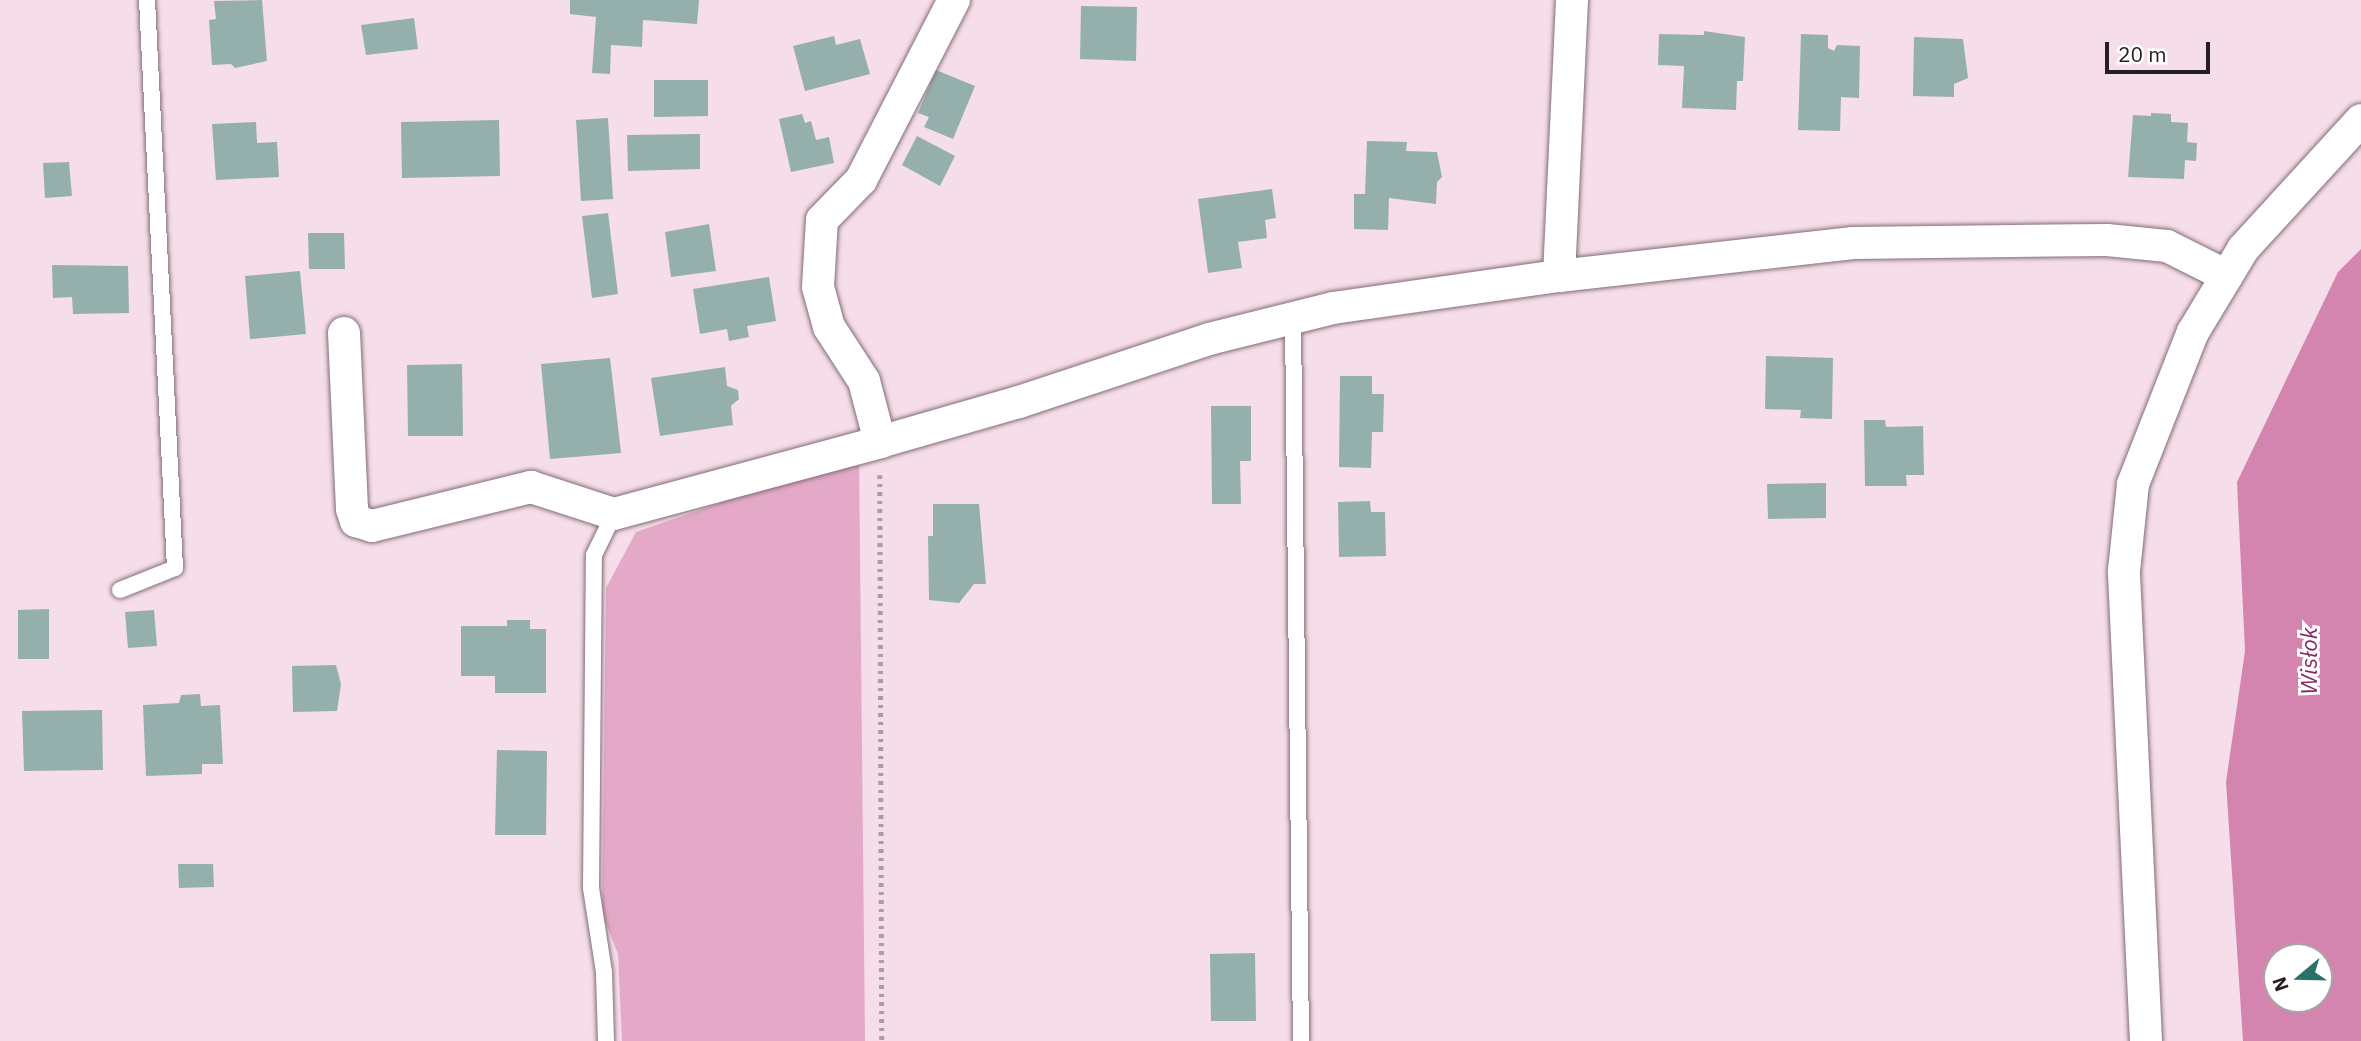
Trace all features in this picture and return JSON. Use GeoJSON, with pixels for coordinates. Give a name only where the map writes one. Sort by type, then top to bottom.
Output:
{"type":"FeatureCollection","features":[{"type":"Feature","properties":{"kind":"street"},"geometry":{"type":"LineString","coordinates":[[880,442],[864,380],[829,327],[818,287],[822,220],[861,180],[954,0]]}},
{"type":"Feature","properties":{"kind":"street"},"geometry":{"type":"LineString","coordinates":[[1559,276],[1572,0]]}},
{"type":"Feature","properties":{"kind":"street"},"geometry":{"type":"LineString","coordinates":[[2146,1041],[2124,571],[2133,484],[2193,332],[2243,249],[2361,120]]}},
{"type":"Feature","properties":{"kind":"street"},"geometry":{"type":"LineString","coordinates":[[344,333],[356,521],[372,526],[531,487],[614,513],[1019,402],[1209,339],[1293,318],[1559,276],[1853,243],[2107,240],[2167,247],[2227,276]]}},
{"type":"Feature","properties":{"kind":"lane"},"geometry":{"type":"LineString","coordinates":[[120,590],[175,568],[147,0]]}},
{"type":"Feature","properties":{"kind":"lane"},"geometry":{"type":"LineString","coordinates":[[1293,318],[1301,1041]]}},
{"type":"Feature","properties":{"kind":"lane"},"geometry":{"type":"LineString","coordinates":[[606,1041],[604,972],[591,888],[594,555],[614,513]]}},
{"type":"Feature","properties":{"kind":"path"},"geometry":{"type":"LineString","coordinates":[[880,442],[882,1041]]}},
{"type":"Feature","properties":{"kind":"shaded area"},"geometry":{"type":"Polygon","coordinates":[[[859,455],[865,1041],[622,1041],[618,954],[602,913],[606,588],[636,532],[859,455]]]}},
{"type":"Feature","properties":{"kind":"water","name":"Wisłok"},"geometry":{"type":"Polygon","coordinates":[[[2361,249],[2361,1041],[2243,1041],[2226,782],[2245,651],[2237,482],[2338,272],[2361,249]]]}},
{"type":"Feature","properties":{"kind":"building"},"geometry":{"type":"Polygon","coordinates":[[[262,0],[267,61],[235,68],[231,64],[212,65],[209,20],[216,19],[214,1],[262,0]]]}},
{"type":"Feature","properties":{"kind":"building"},"geometry":{"type":"Polygon","coordinates":[[[570,0],[699,0],[697,24],[643,20],[642,47],[611,45],[610,74],[592,73],[596,17],[570,14],[570,0]]]}},
{"type":"Feature","properties":{"kind":"building"},"geometry":{"type":"Polygon","coordinates":[[[1081,6],[1137,7],[1136,61],[1080,59],[1081,6]]]}},
{"type":"Feature","properties":{"kind":"building"},"geometry":{"type":"Polygon","coordinates":[[[414,18],[418,49],[366,55],[361,25],[414,18]]]}},
{"type":"Feature","properties":{"kind":"building"},"geometry":{"type":"Polygon","coordinates":[[[1704,31],[1745,37],[1743,81],[1737,81],[1736,110],[1682,108],[1684,66],[1658,65],[1659,34],[1704,35],[1704,31]]]}},
{"type":"Feature","properties":{"kind":"building"},"geometry":{"type":"Polygon","coordinates":[[[1801,34],[1828,35],[1828,48],[1834,51],[1837,45],[1860,46],[1859,98],[1841,97],[1840,131],[1798,130],[1801,34]]]}},
{"type":"Feature","properties":{"kind":"building"},"geometry":{"type":"Polygon","coordinates":[[[834,36],[836,45],[860,39],[870,74],[805,91],[793,46],[834,36]]]}},
{"type":"Feature","properties":{"kind":"building"},"geometry":{"type":"Polygon","coordinates":[[[1914,37],[1963,39],[1968,78],[1954,84],[1954,97],[1913,96],[1914,37]]]}},
{"type":"Feature","properties":{"kind":"building"},"geometry":{"type":"Polygon","coordinates":[[[936,70],[975,86],[953,139],[924,127],[929,117],[918,113],[936,70]]]}},
{"type":"Feature","properties":{"kind":"building"},"geometry":{"type":"Polygon","coordinates":[[[654,80],[708,80],[708,116],[654,117],[654,80]]]}},
{"type":"Feature","properties":{"kind":"building"},"geometry":{"type":"Polygon","coordinates":[[[2151,113],[2171,114],[2171,122],[2188,123],[2187,142],[2197,143],[2196,161],[2185,160],[2184,179],[2128,177],[2133,115],[2151,116],[2151,113]]]}},
{"type":"Feature","properties":{"kind":"building"},"geometry":{"type":"Polygon","coordinates":[[[802,114],[805,123],[811,121],[816,140],[829,137],[834,163],[791,172],[779,119],[802,114]]]}},
{"type":"Feature","properties":{"kind":"building"},"geometry":{"type":"Polygon","coordinates":[[[608,118],[613,199],[581,201],[576,120],[608,118]]]}},
{"type":"Feature","properties":{"kind":"building"},"geometry":{"type":"Polygon","coordinates":[[[499,120],[500,176],[402,178],[401,122],[499,120]]]}},
{"type":"Feature","properties":{"kind":"building"},"geometry":{"type":"Polygon","coordinates":[[[256,122],[257,143],[277,142],[279,177],[216,180],[212,124],[256,122]]]}},
{"type":"Feature","properties":{"kind":"building"},"geometry":{"type":"Polygon","coordinates":[[[700,134],[700,169],[628,171],[627,135],[700,134]]]}},
{"type":"Feature","properties":{"kind":"building"},"geometry":{"type":"Polygon","coordinates":[[[917,136],[955,156],[940,186],[902,165],[917,136]]]}},
{"type":"Feature","properties":{"kind":"building"},"geometry":{"type":"Polygon","coordinates":[[[1367,141],[1407,142],[1406,151],[1437,152],[1442,177],[1437,182],[1436,204],[1389,198],[1388,230],[1354,229],[1354,194],[1365,194],[1367,141]]]}},
{"type":"Feature","properties":{"kind":"building"},"geometry":{"type":"Polygon","coordinates":[[[69,162],[72,196],[45,198],[43,163],[69,162]]]}},
{"type":"Feature","properties":{"kind":"building"},"geometry":{"type":"Polygon","coordinates":[[[1272,189],[1276,218],[1265,220],[1267,238],[1238,242],[1242,268],[1208,273],[1198,199],[1272,189]]]}},
{"type":"Feature","properties":{"kind":"building"},"geometry":{"type":"Polygon","coordinates":[[[608,213],[618,294],[592,298],[582,216],[608,213]]]}},
{"type":"Feature","properties":{"kind":"building"},"geometry":{"type":"Polygon","coordinates":[[[709,224],[716,271],[671,277],[665,232],[709,224]]]}},
{"type":"Feature","properties":{"kind":"building"},"geometry":{"type":"Polygon","coordinates":[[[308,233],[344,233],[345,269],[309,269],[308,233]]]}},
{"type":"Feature","properties":{"kind":"building"},"geometry":{"type":"Polygon","coordinates":[[[52,265],[128,266],[129,313],[73,314],[72,297],[53,298],[52,265]]]}},
{"type":"Feature","properties":{"kind":"building"},"geometry":{"type":"Polygon","coordinates":[[[300,271],[306,334],[250,339],[245,276],[300,271]]]}},
{"type":"Feature","properties":{"kind":"building"},"geometry":{"type":"Polygon","coordinates":[[[769,277],[776,321],[747,326],[749,337],[729,341],[727,329],[700,334],[693,289],[769,277]]]}},
{"type":"Feature","properties":{"kind":"building"},"geometry":{"type":"Polygon","coordinates":[[[1766,356],[1833,358],[1832,419],[1800,418],[1801,410],[1765,409],[1766,356]]]}},
{"type":"Feature","properties":{"kind":"building"},"geometry":{"type":"Polygon","coordinates":[[[610,358],[621,453],[550,459],[541,364],[610,358]]]}},
{"type":"Feature","properties":{"kind":"building"},"geometry":{"type":"Polygon","coordinates":[[[462,364],[463,436],[408,436],[407,365],[462,364]]]}},
{"type":"Feature","properties":{"kind":"building"},"geometry":{"type":"Polygon","coordinates":[[[725,367],[727,386],[738,390],[739,399],[731,406],[733,425],[660,436],[651,378],[725,367]]]}},
{"type":"Feature","properties":{"kind":"building"},"geometry":{"type":"Polygon","coordinates":[[[1340,376],[1372,376],[1372,394],[1384,394],[1383,432],[1372,432],[1371,468],[1339,467],[1340,376]]]}},
{"type":"Feature","properties":{"kind":"building"},"geometry":{"type":"Polygon","coordinates":[[[1211,406],[1251,406],[1251,461],[1240,461],[1241,504],[1212,504],[1211,406]]]}},
{"type":"Feature","properties":{"kind":"building"},"geometry":{"type":"Polygon","coordinates":[[[1864,420],[1885,420],[1886,427],[1923,426],[1924,475],[1906,475],[1907,486],[1865,486],[1864,420]]]}},
{"type":"Feature","properties":{"kind":"building"},"geometry":{"type":"Polygon","coordinates":[[[1826,483],[1826,518],[1768,519],[1767,484],[1826,483]]]}},
{"type":"Feature","properties":{"kind":"building"},"geometry":{"type":"Polygon","coordinates":[[[1370,501],[1371,512],[1385,512],[1386,556],[1339,557],[1338,502],[1370,501]]]}},
{"type":"Feature","properties":{"kind":"building"},"geometry":{"type":"Polygon","coordinates":[[[933,504],[979,504],[986,584],[974,584],[959,603],[929,600],[928,536],[933,536],[933,504]]]}},
{"type":"Feature","properties":{"kind":"building"},"geometry":{"type":"Polygon","coordinates":[[[49,609],[49,659],[18,659],[18,610],[49,609]]]}},
{"type":"Feature","properties":{"kind":"building"},"geometry":{"type":"Polygon","coordinates":[[[154,610],[157,646],[128,648],[125,612],[154,610]]]}},
{"type":"Feature","properties":{"kind":"building"},"geometry":{"type":"Polygon","coordinates":[[[507,620],[530,620],[530,629],[546,629],[546,693],[495,693],[495,676],[461,676],[461,626],[507,626],[507,620]]]}},
{"type":"Feature","properties":{"kind":"building"},"geometry":{"type":"Polygon","coordinates":[[[336,665],[341,684],[337,711],[293,712],[292,666],[336,665]]]}},
{"type":"Feature","properties":{"kind":"building"},"geometry":{"type":"Polygon","coordinates":[[[200,694],[201,706],[220,705],[223,764],[202,764],[202,774],[146,776],[143,705],[179,703],[181,695],[200,694]]]}},
{"type":"Feature","properties":{"kind":"building"},"geometry":{"type":"Polygon","coordinates":[[[102,710],[103,770],[24,771],[22,711],[102,710]]]}},
{"type":"Feature","properties":{"kind":"building"},"geometry":{"type":"Polygon","coordinates":[[[497,750],[547,751],[546,835],[495,835],[497,750]]]}},
{"type":"Feature","properties":{"kind":"building"},"geometry":{"type":"Polygon","coordinates":[[[178,864],[213,864],[214,887],[179,888],[178,864]]]}},
{"type":"Feature","properties":{"kind":"building"},"geometry":{"type":"Polygon","coordinates":[[[1255,953],[1256,1021],[1211,1021],[1210,954],[1255,953]]]}}]}
